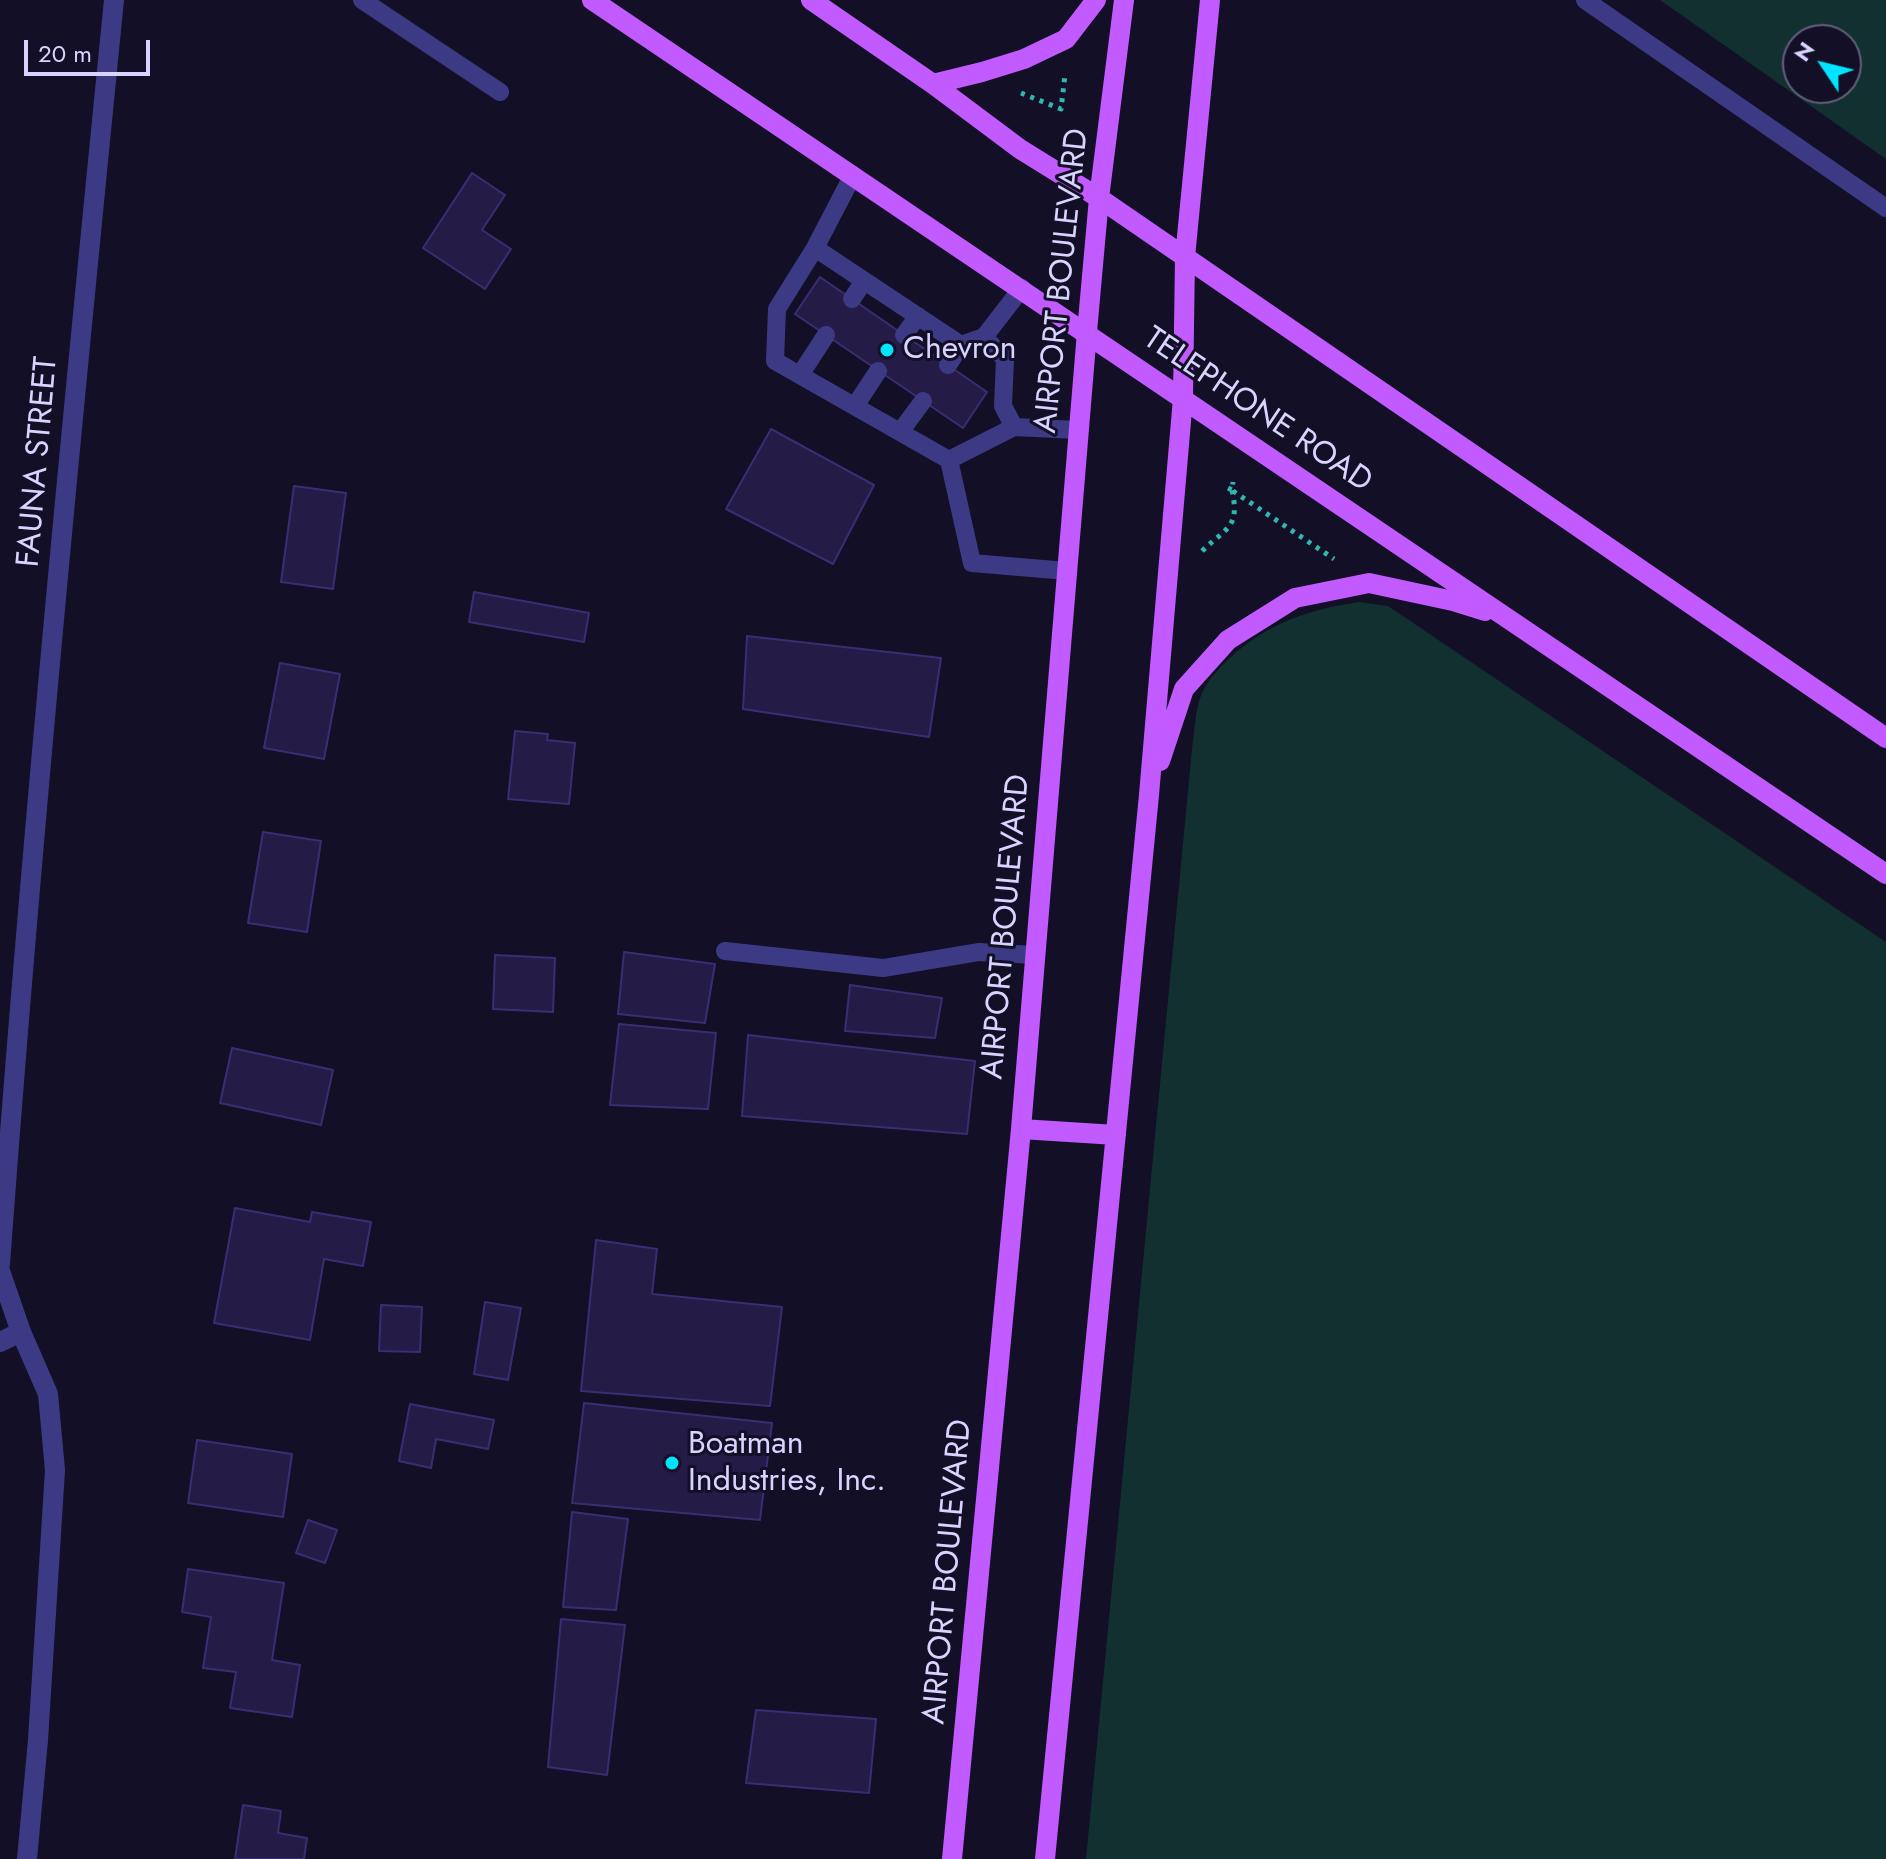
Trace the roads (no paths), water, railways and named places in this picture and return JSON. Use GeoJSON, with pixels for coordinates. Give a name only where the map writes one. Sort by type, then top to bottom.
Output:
{"type":"FeatureCollection","features":[{"type":"Feature","properties":{"kind":"main road","name":"TELEPHONE ROAD"},"geometry":{"type":"LineString","coordinates":[[592,0],[1886,874]]}},
{"type":"Feature","properties":{"kind":"main road"},"geometry":{"type":"LineString","coordinates":[[811,0],[933,84],[1020,149],[1099,198],[1886,738]]}},
{"type":"Feature","properties":{"kind":"main road"},"geometry":{"type":"LineString","coordinates":[[933,84],[1010,63],[1066,39],[1096,0]]}},
{"type":"Feature","properties":{"kind":"main road","name":"AIRPORT BOULEVARD"},"geometry":{"type":"LineString","coordinates":[[952,1859],[1021,1129],[1099,198],[1124,0]]}},
{"type":"Feature","properties":{"kind":"main road"},"geometry":{"type":"LineString","coordinates":[[1045,1859],[1149,795],[1183,398],[1185,257],[1210,0]]}},
{"type":"Feature","properties":{"kind":"main road"},"geometry":{"type":"LineString","coordinates":[[1149,795],[1184,689],[1228,640],[1295,598],[1369,583],[1453,601],[1508,619]]}},
{"type":"Feature","properties":{"kind":"main road"},"geometry":{"type":"LineString","coordinates":[[1021,1129],[1116,1135]]}},
{"type":"Feature","properties":{"kind":"street","name":"FAUNA STREET"},"geometry":{"type":"LineString","coordinates":[[0,1264],[23,961],[114,0]]}},
{"type":"Feature","properties":{"kind":"street"},"geometry":{"type":"LineString","coordinates":[[0,1271],[21,1332],[48,1394],[55,1470],[38,1740],[27,1859]]}},
{"type":"Feature","properties":{"kind":"street"},"geometry":{"type":"LineString","coordinates":[[0,1342],[21,1332]]}},
{"type":"Feature","properties":{"kind":"lane"},"geometry":{"type":"LineString","coordinates":[[362,0],[500,92]]}},
{"type":"Feature","properties":{"kind":"lane"},"geometry":{"type":"LineString","coordinates":[[1585,0],[1886,208]]}},
{"type":"Feature","properties":{"kind":"lane"},"geometry":{"type":"LineString","coordinates":[[853,175],[815,248],[777,309],[775,361],[949,460],[972,563],[1067,571]]}},
{"type":"Feature","properties":{"kind":"lane"},"geometry":{"type":"LineString","coordinates":[[815,248],[961,345]]}},
{"type":"Feature","properties":{"kind":"lane"},"geometry":{"type":"LineString","coordinates":[[852,299],[864,281]]}},
{"type":"Feature","properties":{"kind":"lane"},"geometry":{"type":"LineString","coordinates":[[948,365],[961,345],[984,337],[1022,288]]}},
{"type":"Feature","properties":{"kind":"lane"},"geometry":{"type":"LineString","coordinates":[[904,335],[918,316]]}},
{"type":"Feature","properties":{"kind":"lane"},"geometry":{"type":"LineString","coordinates":[[800,375],[826,335]]}},
{"type":"Feature","properties":{"kind":"lane"},"geometry":{"type":"LineString","coordinates":[[984,337],[1005,359],[1003,406],[1014,427]]}},
{"type":"Feature","properties":{"kind":"lane"},"geometry":{"type":"LineString","coordinates":[[855,406],[878,371]]}},
{"type":"Feature","properties":{"kind":"lane"},"geometry":{"type":"LineString","coordinates":[[900,432],[923,401]]}},
{"type":"Feature","properties":{"kind":"lane"},"geometry":{"type":"LineString","coordinates":[[949,460],[1014,427],[1078,430]]}},
{"type":"Feature","properties":{"kind":"lane"},"geometry":{"type":"LineString","coordinates":[[725,951],[883,968],[978,952],[1035,955]]}},
{"type":"Feature","properties":{"kind":"place","name":"Chevron"},"geometry":{"type":"Point","coordinates":[887,350]}},
{"type":"Feature","properties":{"kind":"place","name":"Boatman Industries, Inc."},"geometry":{"type":"Point","coordinates":[672,1463]}}]}
